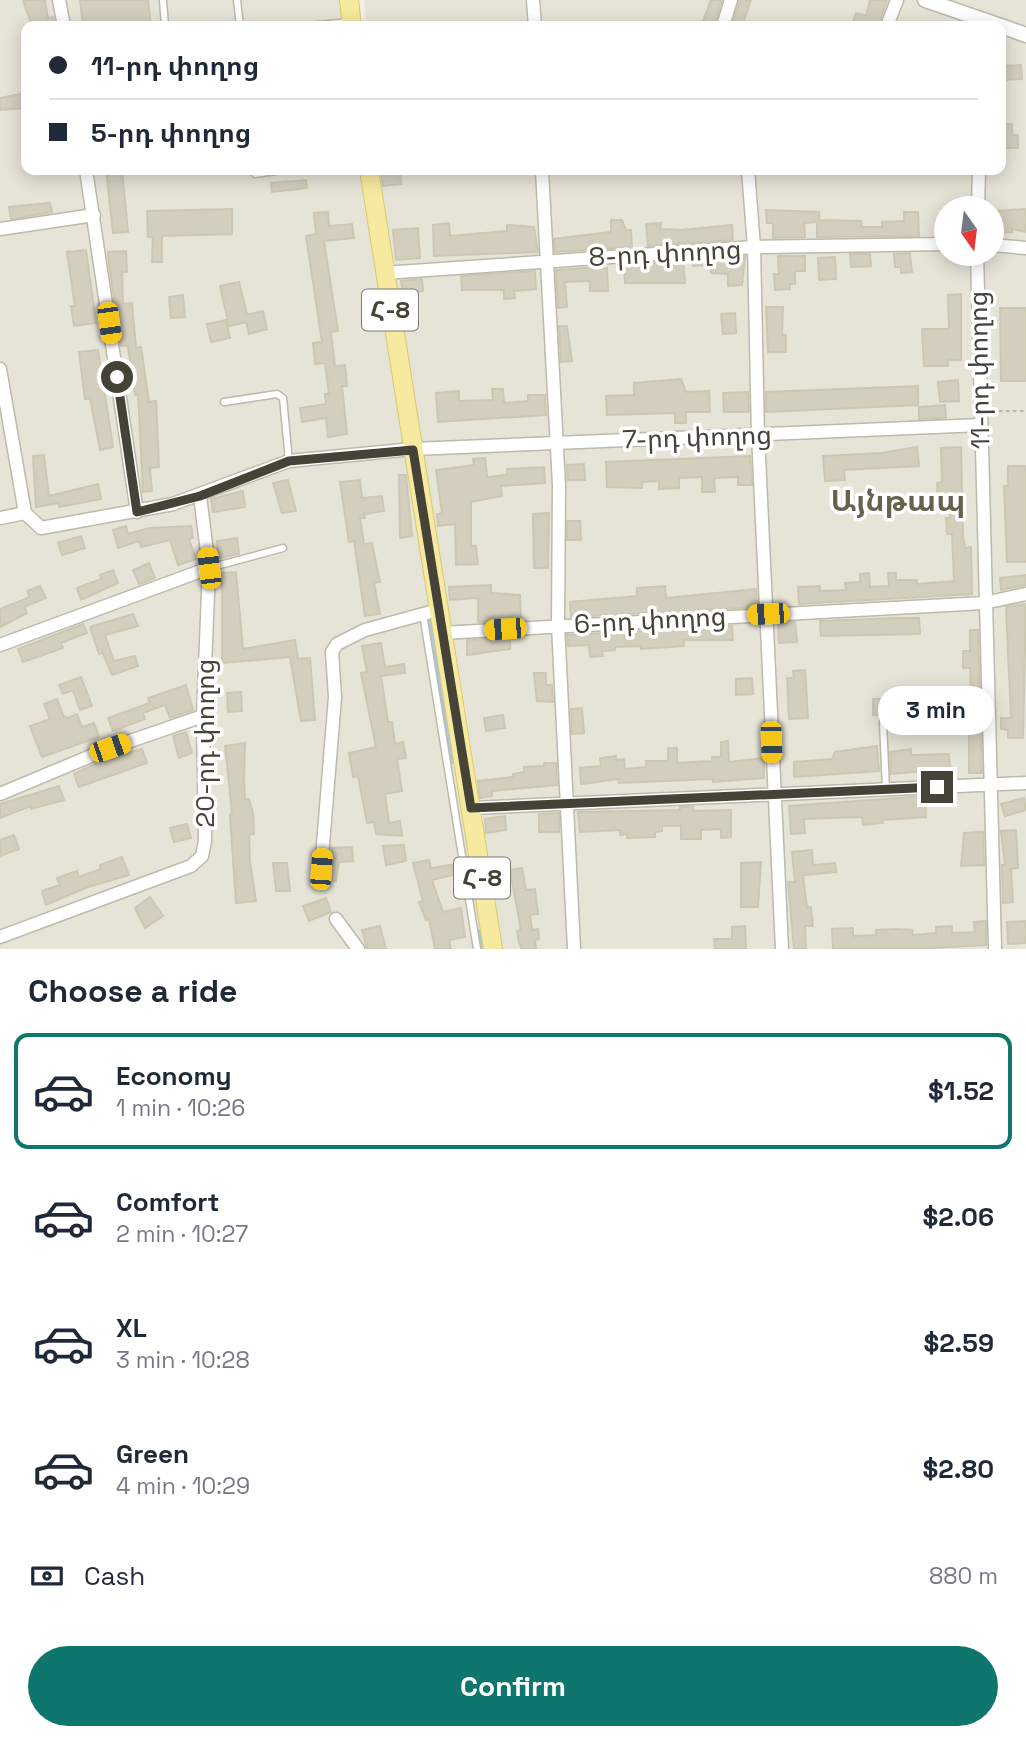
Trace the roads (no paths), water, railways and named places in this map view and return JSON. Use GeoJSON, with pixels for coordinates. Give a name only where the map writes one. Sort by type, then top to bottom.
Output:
{"type":"FeatureCollection","features":[{"type":"Feature","properties":{"kind":"main road"},"geometry":{"type":"LineString","coordinates":[[349,0],[352,21]]}},
{"type":"Feature","properties":{"kind":"main road","name":"Հ-8"},"geometry":{"type":"LineString","coordinates":[[370,175],[413,450],[430,612],[441,633],[471,808],[481,921],[493,949]]}},
{"type":"Feature","properties":{"kind":"street"},"geometry":{"type":"LineString","coordinates":[[59,0],[63,21]]}},
{"type":"Feature","properties":{"kind":"street"},"geometry":{"type":"LineString","coordinates":[[533,0],[535,21]]}},
{"type":"Feature","properties":{"kind":"street"},"geometry":{"type":"LineString","coordinates":[[725,21],[731,0]]}},
{"type":"Feature","properties":{"kind":"street"},"geometry":{"type":"LineString","coordinates":[[889,21],[897,0]]}},
{"type":"Feature","properties":{"kind":"street"},"geometry":{"type":"LineString","coordinates":[[925,0],[978,21]]}},
{"type":"Feature","properties":{"kind":"street"},"geometry":{"type":"LineString","coordinates":[[1006,28],[1026,35]]}},
{"type":"Feature","properties":{"kind":"street"},"geometry":{"type":"LineString","coordinates":[[87,175],[137,512]]}},
{"type":"Feature","properties":{"kind":"street"},"geometry":{"type":"LineString","coordinates":[[542,175],[559,485],[558,625],[574,949]]}},
{"type":"Feature","properties":{"kind":"street"},"geometry":{"type":"LineString","coordinates":[[749,175],[754,247],[758,435],[768,614],[772,794],[782,949]]}},
{"type":"Feature","properties":{"kind":"street"},"geometry":{"type":"LineString","coordinates":[[978,196],[979,175]]}},
{"type":"Feature","properties":{"kind":"street"},"geometry":{"type":"LineString","coordinates":[[0,229],[94,215]]}},
{"type":"Feature","properties":{"kind":"street","name":"8-րդ փողոց"},"geometry":{"type":"LineString","coordinates":[[384,273],[754,247],[934,244]]}},
{"type":"Feature","properties":{"kind":"street"},"geometry":{"type":"LineString","coordinates":[[1004,246],[1026,248]]}},
{"type":"Feature","properties":{"kind":"street","name":"11-րդ փողոց"},"geometry":{"type":"LineString","coordinates":[[977,266],[988,785],[995,949]]}},
{"type":"Feature","properties":{"kind":"street"},"geometry":{"type":"LineString","coordinates":[[0,369],[25,513],[41,528],[137,512],[200,496],[289,461],[413,450]]}},
{"type":"Feature","properties":{"kind":"street","name":"7-րդ փողոց"},"geometry":{"type":"LineString","coordinates":[[413,450],[981,425]]}},
{"type":"Feature","properties":{"kind":"street","name":"20-րդ փողոց"},"geometry":{"type":"LineString","coordinates":[[0,937],[191,866],[202,856],[205,841],[203,716],[209,568],[200,496]]}},
{"type":"Feature","properties":{"kind":"street"},"geometry":{"type":"LineString","coordinates":[[0,517],[25,513]]}},
{"type":"Feature","properties":{"kind":"street"},"geometry":{"type":"LineString","coordinates":[[0,645],[209,568]]}},
{"type":"Feature","properties":{"kind":"street","name":"6-րդ փողոց"},"geometry":{"type":"LineString","coordinates":[[441,633],[984,603],[1026,594]]}},
{"type":"Feature","properties":{"kind":"street"},"geometry":{"type":"LineString","coordinates":[[321,869],[335,697],[332,652],[337,645],[365,630],[430,612]]}},
{"type":"Feature","properties":{"kind":"street"},"geometry":{"type":"LineString","coordinates":[[0,793],[110,748],[203,716]]}},
{"type":"Feature","properties":{"kind":"street"},"geometry":{"type":"LineString","coordinates":[[471,808],[1026,783]]}},
{"type":"Feature","properties":{"kind":"street"},"geometry":{"type":"LineString","coordinates":[[335,919],[358,949]]}},
{"type":"Feature","properties":{"kind":"lane"},"geometry":{"type":"LineString","coordinates":[[163,0],[165,21]]}},
{"type":"Feature","properties":{"kind":"lane"},"geometry":{"type":"LineString","coordinates":[[237,0],[239,21]]}},
{"type":"Feature","properties":{"kind":"lane"},"geometry":{"type":"LineString","coordinates":[[224,402],[277,394],[283,398],[289,461]]}},
{"type":"Feature","properties":{"kind":"lane"},"geometry":{"type":"LineString","coordinates":[[209,568],[283,548]]}},
{"type":"Feature","properties":{"kind":"lane"},"geometry":{"type":"LineString","coordinates":[[430,612],[452,808],[481,921],[477,949]]}},
{"type":"Feature","properties":{"kind":"lane"},"geometry":{"type":"LineString","coordinates":[[883,722],[886,789]]}},
{"type":"Feature","properties":{"kind":"lane"},"geometry":{"type":"LineString","coordinates":[[452,808],[471,808]]}},
{"type":"Feature","properties":{"kind":"waterway"},"geometry":{"type":"LineString","coordinates":[[430,617],[454,759]]}},
{"type":"Feature","properties":{"kind":"waterway"},"geometry":{"type":"LineString","coordinates":[[478,934],[481,949]]}},
{"type":"Feature","properties":{"kind":"district","name":"Այնթապ"},"geometry":{"type":"Point","coordinates":[898,501]}}]}
